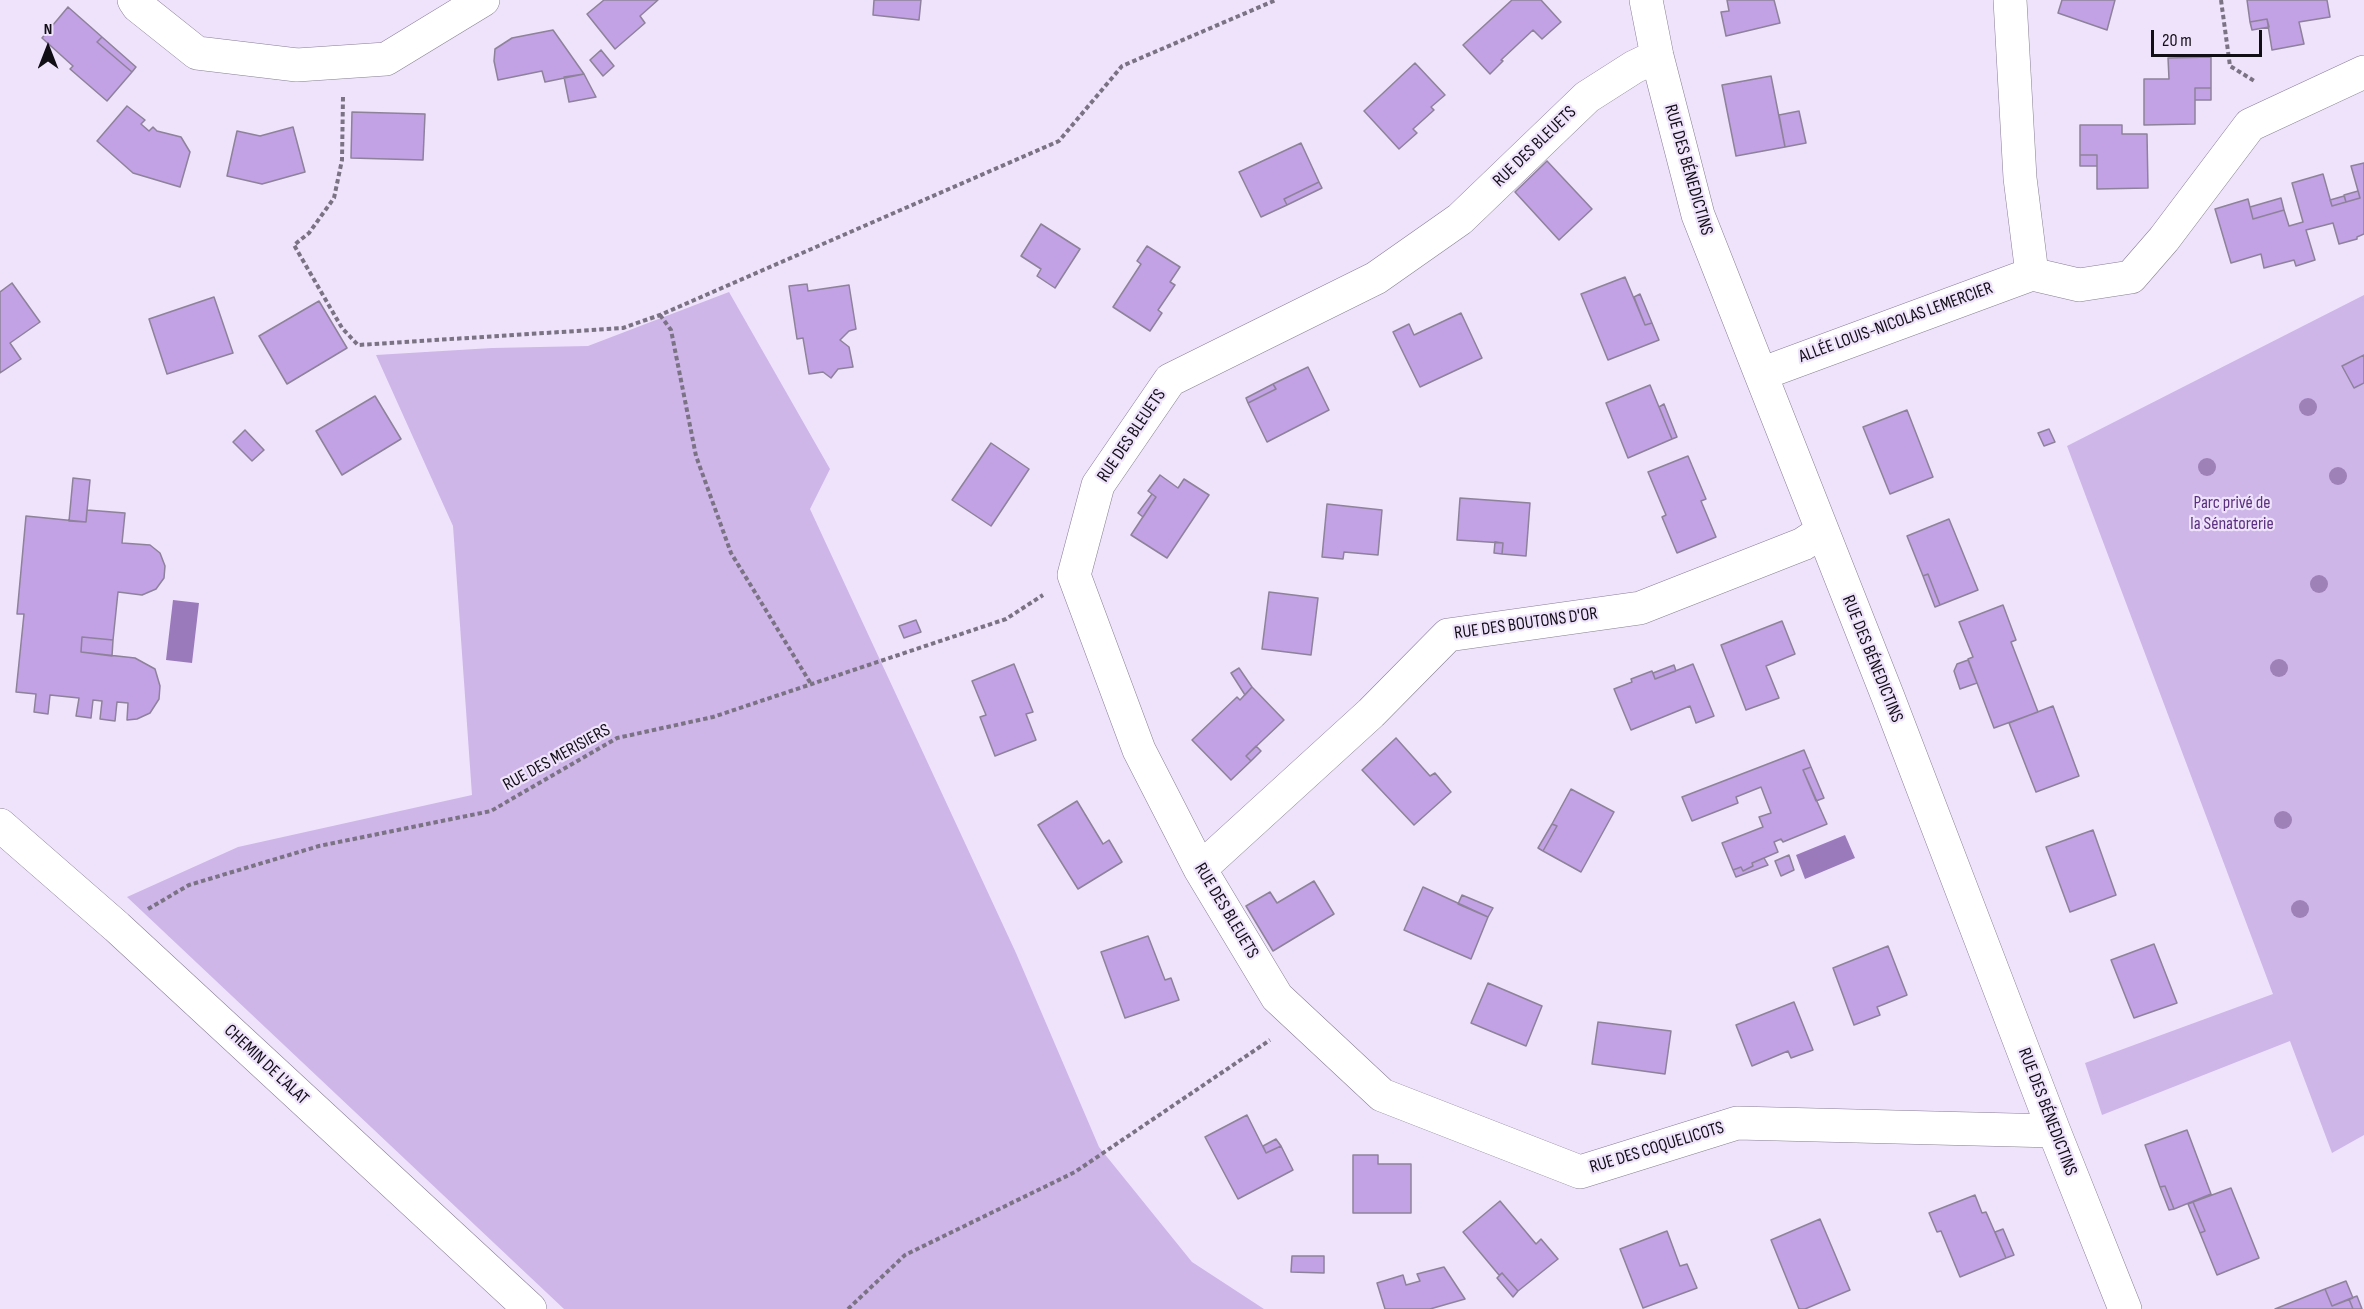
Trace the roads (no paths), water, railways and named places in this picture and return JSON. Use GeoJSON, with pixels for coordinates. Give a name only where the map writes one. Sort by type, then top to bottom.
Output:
{"type":"FeatureCollection","features":[{"type":"Feature","properties":{"kind":"street"},"geometry":{"type":"LineString","coordinates":[[134,0],[138,6],[197,53],[297,64],[386,59],[483,0]]}},
{"type":"Feature","properties":{"kind":"street","name":"RUE DES BÉNEDICTINS"},"geometry":{"type":"LineString","coordinates":[[1646,0],[1698,215],[2125,1309]]}},
{"type":"Feature","properties":{"kind":"street"},"geometry":{"type":"LineString","coordinates":[[2010,0],[2020,178],[2032,274],[2079,285],[2131,277],[2164,239],[2250,125],[2364,72]]}},
{"type":"Feature","properties":{"kind":"street","name":"RUE DES BLEUETS"},"geometry":{"type":"LineString","coordinates":[[1289,1008],[1200,869],[1139,750],[1074,575],[1098,485],[1170,380],[1376,279],[1461,219],[1587,97],[1634,67],[1658,56]]}},
{"type":"Feature","properties":{"kind":"street","name":"ALLÉE LOUIS-NICOLAS LEMERCIER"},"geometry":{"type":"LineString","coordinates":[[1761,374],[2032,274]]}},
{"type":"Feature","properties":{"kind":"street","name":"RUE DES BOUTONS D'OR"},"geometry":{"type":"LineString","coordinates":[[1200,869],[1371,712],[1448,635],[1640,608],[1803,544],[1821,532]]}},
{"type":"Feature","properties":{"kind":"street","name":"CHEMIN DE L'ALAT"},"geometry":{"type":"LineString","coordinates":[[0,825],[117,927],[530,1309]]}},
{"type":"Feature","properties":{"kind":"street","name":"RUE DES COQUELICOTS"},"geometry":{"type":"LineString","coordinates":[[1289,1008],[1382,1095],[1580,1172],[1737,1123],[2054,1131]]}},
{"type":"Feature","properties":{"kind":"park label","name":"Parc privé de la Sénatorerie"},"geometry":{"type":"Point","coordinates":[2232,513]}}]}
